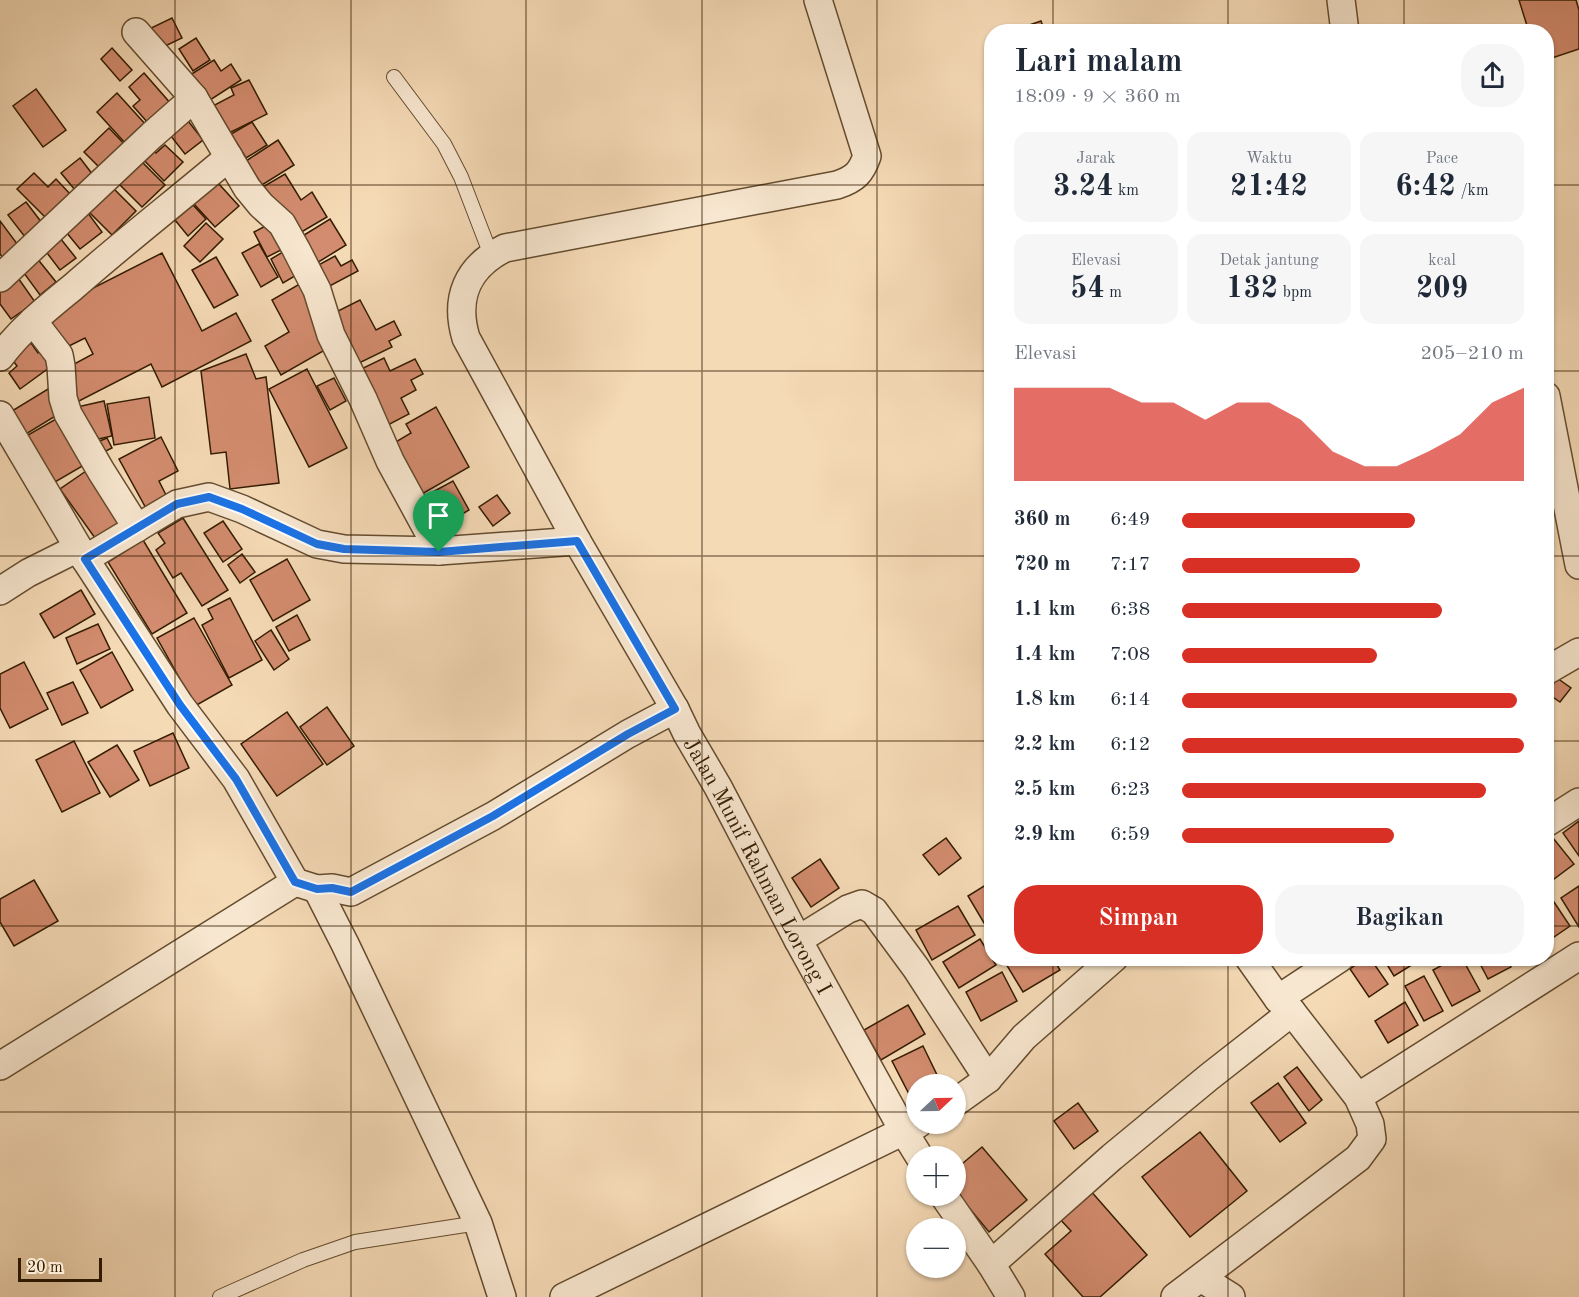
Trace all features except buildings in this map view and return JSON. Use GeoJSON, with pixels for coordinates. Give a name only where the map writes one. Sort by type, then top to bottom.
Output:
{"type":"FeatureCollection","features":[{"type":"Feature","properties":{"kind":"street"},"geometry":{"type":"LineString","coordinates":[[491,255],[505,248],[837,185],[857,175],[864,166],[867,156],[818,0]]}},
{"type":"Feature","properties":{"kind":"street"},"geometry":{"type":"LineString","coordinates":[[1341,0],[1344,24]]}},
{"type":"Feature","properties":{"kind":"street"},"geometry":{"type":"LineString","coordinates":[[136,32],[194,98],[247,188],[261,205],[282,224],[317,290],[332,335],[390,461],[439,552]]}},
{"type":"Feature","properties":{"kind":"street"},"geometry":{"type":"LineString","coordinates":[[0,278],[194,98]]}},
{"type":"Feature","properties":{"kind":"street"},"geometry":{"type":"LineString","coordinates":[[0,357],[33,321],[229,157]]}},
{"type":"Feature","properties":{"kind":"street","name":"Jalan Munif Rahman Lorong I"},"geometry":{"type":"LineString","coordinates":[[491,255],[478,266],[463,293],[461,324],[466,338],[577,541],[724,797],[798,940],[906,1119]]}},
{"type":"Feature","properties":{"kind":"street"},"geometry":{"type":"LineString","coordinates":[[33,321],[59,355],[63,398],[68,414],[137,528]]}},
{"type":"Feature","properties":{"kind":"street"},"geometry":{"type":"LineString","coordinates":[[0,415],[81,554],[180,705],[236,779],[345,944],[478,1223],[502,1297]]}},
{"type":"Feature","properties":{"kind":"street"},"geometry":{"type":"LineString","coordinates":[[1554,477],[1556,497],[1579,566]]}},
{"type":"Feature","properties":{"kind":"street"},"geometry":{"type":"LineString","coordinates":[[0,591],[27,573],[81,554],[137,528],[177,504],[209,497],[242,509],[317,544],[344,549],[439,552],[577,541]]}},
{"type":"Feature","properties":{"kind":"street"},"geometry":{"type":"LineString","coordinates":[[1554,666],[1579,652]]}},
{"type":"Feature","properties":{"kind":"street"},"geometry":{"type":"LineString","coordinates":[[0,1066],[306,886],[351,892],[493,816],[628,734],[675,709]]}},
{"type":"Feature","properties":{"kind":"street"},"geometry":{"type":"LineString","coordinates":[[1554,819],[1579,802]]}},
{"type":"Feature","properties":{"kind":"street"},"geometry":{"type":"LineString","coordinates":[[798,940],[848,909],[862,904],[874,911],[916,968],[988,1079]]}},
{"type":"Feature","properties":{"kind":"street"},"geometry":{"type":"LineString","coordinates":[[1358,1097],[1579,956]]}},
{"type":"Feature","properties":{"kind":"street"},"geometry":{"type":"LineString","coordinates":[[966,1095],[988,1079],[1024,1037],[1105,966]]}},
{"type":"Feature","properties":{"kind":"street"},"geometry":{"type":"LineString","coordinates":[[1174,1297],[1358,1158],[1372,1138],[1370,1124],[1358,1097],[1256,966]]}},
{"type":"Feature","properties":{"kind":"street"},"geometry":{"type":"LineString","coordinates":[[991,1264],[1112,1157],[1209,1077],[1285,1005],[1331,966]]}},
{"type":"Feature","properties":{"kind":"street"},"geometry":{"type":"LineString","coordinates":[[564,1297],[906,1129]]}},
{"type":"Feature","properties":{"kind":"street"},"geometry":{"type":"LineString","coordinates":[[951,1206],[1011,1297]]}},
{"type":"Feature","properties":{"kind":"street"},"geometry":{"type":"LineString","coordinates":[[1201,1278],[1232,1297]]}},
{"type":"Feature","properties":{"kind":"lane"},"geometry":{"type":"LineString","coordinates":[[394,77],[444,144],[461,177],[491,255]]}},
{"type":"Feature","properties":{"kind":"lane"},"geometry":{"type":"LineString","coordinates":[[220,1297],[303,1260],[355,1242],[478,1223]]}},
{"type":"Feature","properties":{"kind":"route"},"geometry":{"type":"LineString","coordinates":[[209,497],[242,509],[317,544],[369,551],[439,552],[577,541],[675,709],[628,734],[493,816],[351,892],[332,888],[317,889],[295,882],[236,779],[180,705],[85,559],[177,504],[209,497]]}}]}
